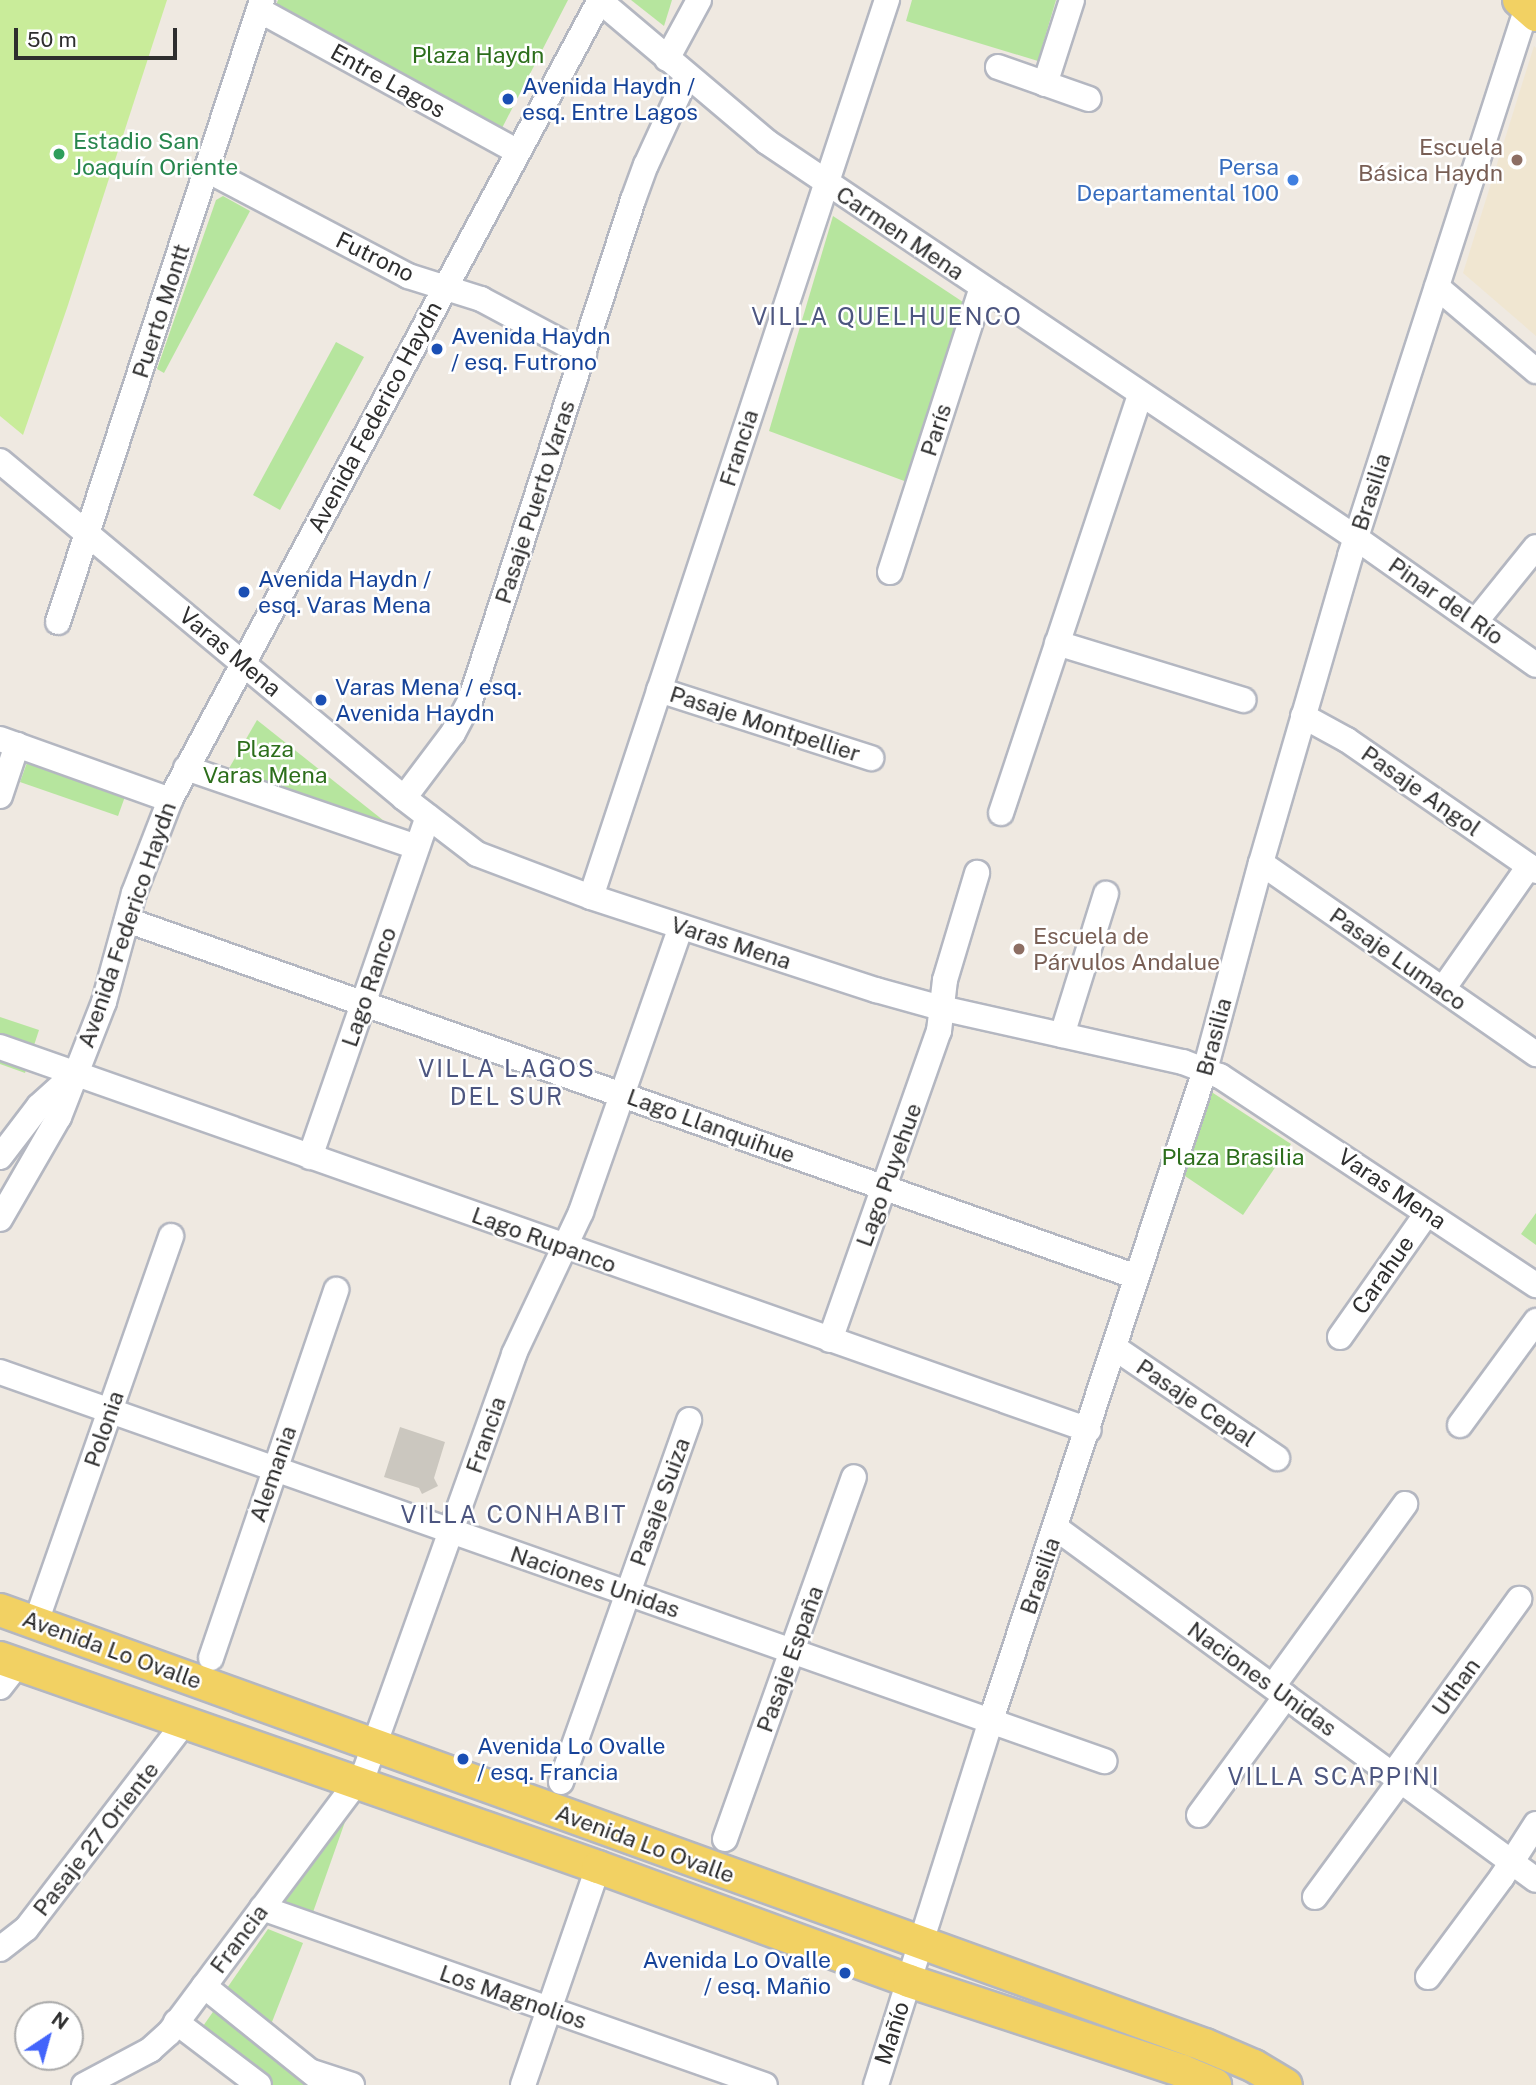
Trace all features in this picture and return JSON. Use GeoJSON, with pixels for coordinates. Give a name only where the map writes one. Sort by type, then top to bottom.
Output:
{"type":"FeatureCollection","features":[{"type":"Feature","properties":{"kind":"main road","name":"Avenida Lo Ovalle"},"geometry":{"type":"LineString","coordinates":[[0,1610],[1218,2049],[1286,2085]]}},
{"type":"Feature","properties":{"kind":"main road","name":"Avenida Lo Ovalle"},"geometry":{"type":"LineString","coordinates":[[6,1670],[185,1722],[598,1867],[909,1981],[1182,2071],[1216,2085]]}},
{"type":"Feature","properties":{"kind":"street","name":"Carmen Mena"},"geometry":{"type":"LineString","coordinates":[[599,0],[767,142],[1356,538]]}},
{"type":"Feature","properties":{"kind":"street","name":"Avenida Federico Haydn"},"geometry":{"type":"LineString","coordinates":[[0,1219],[48,1140],[104,1002],[143,866],[170,800],[599,0]]}},
{"type":"Feature","properties":{"kind":"street"},"geometry":{"type":"LineString","coordinates":[[667,59],[699,0]]}},
{"type":"Feature","properties":{"kind":"street","name":"Francia"},"geometry":{"type":"LineString","coordinates":[[591,897],[887,0]]}},
{"type":"Feature","properties":{"kind":"street"},"geometry":{"type":"LineString","coordinates":[[1045,84],[1072,0]]}},
{"type":"Feature","properties":{"kind":"street","name":"Entre Lagos"},"geometry":{"type":"LineString","coordinates":[[261,5],[517,152]]}},
{"type":"Feature","properties":{"kind":"street","name":"Puerto Montt"},"geometry":{"type":"LineString","coordinates":[[58,622],[89,535],[261,5]]}},
{"type":"Feature","properties":{"kind":"street","name":"Brasilia"},"geometry":{"type":"LineString","coordinates":[[909,1981],[991,1720],[1089,1430],[1205,1070],[1261,863],[1356,538],[1527,7]]}},
{"type":"Feature","properties":{"kind":"street"},"geometry":{"type":"LineString","coordinates":[[998,67],[1089,99]]}},
{"type":"Feature","properties":{"kind":"street","name":"Pasaje Puerto Varas"},"geometry":{"type":"LineString","coordinates":[[404,798],[453,733],[470,701],[646,165],[687,76]]}},
{"type":"Feature","properties":{"kind":"street","name":"Futrono"},"geometry":{"type":"LineString","coordinates":[[207,170],[408,276],[481,299],[584,354]]}},
{"type":"Feature","properties":{"kind":"street"},"geometry":{"type":"LineString","coordinates":[[1437,287],[1536,371]]}},
{"type":"Feature","properties":{"kind":"street","name":"París"},"geometry":{"type":"LineString","coordinates":[[890,572],[982,288]]}},
{"type":"Feature","properties":{"kind":"street"},"geometry":{"type":"LineString","coordinates":[[1001,813],[1140,394]]}},
{"type":"Feature","properties":{"kind":"street","name":"Varas Mena"},"geometry":{"type":"LineString","coordinates":[[0,461],[404,798],[462,845],[495,864],[681,927],[941,1008],[1205,1070],[1236,1084],[1536,1285]]}},
{"type":"Feature","properties":{"kind":"street","name":"Pinar del Río"},"geometry":{"type":"LineString","coordinates":[[1356,538],[1536,665]]}},
{"type":"Feature","properties":{"kind":"street"},"geometry":{"type":"LineString","coordinates":[[1476,621],[1536,547]]}},
{"type":"Feature","properties":{"kind":"street"},"geometry":{"type":"LineString","coordinates":[[1057,643],[1242,699]]}},
{"type":"Feature","properties":{"kind":"street","name":"Pasaje Montpellier"},"geometry":{"type":"LineString","coordinates":[[659,690],[871,758]]}},
{"type":"Feature","properties":{"kind":"street","name":"Pasaje Angol"},"geometry":{"type":"LineString","coordinates":[[1303,716],[1347,740],[1533,869]]}},
{"type":"Feature","properties":{"kind":"street"},"geometry":{"type":"LineString","coordinates":[[0,796],[8,742],[170,800]]}},
{"type":"Feature","properties":{"kind":"street"},"geometry":{"type":"LineString","coordinates":[[186,768],[417,847]]}},
{"type":"Feature","properties":{"kind":"street","name":"Lago Ranco"},"geometry":{"type":"LineString","coordinates":[[310,1157],[428,817]]}},
{"type":"Feature","properties":{"kind":"street","name":"Pasaje Lumaco"},"geometry":{"type":"LineString","coordinates":[[1261,863],[1536,1054]]}},
{"type":"Feature","properties":{"kind":"street"},"geometry":{"type":"LineString","coordinates":[[1443,989],[1533,869]]}},
{"type":"Feature","properties":{"kind":"street","name":"Lago Puyehue"},"geometry":{"type":"LineString","coordinates":[[830,1340],[939,1031],[945,981],[977,873]]}},
{"type":"Feature","properties":{"kind":"street"},"geometry":{"type":"LineString","coordinates":[[1062,1035],[1106,894]]}},
{"type":"Feature","properties":{"kind":"street","name":"Lago Llanquihue"},"geometry":{"type":"LineString","coordinates":[[127,920],[1137,1277]]}},
{"type":"Feature","properties":{"kind":"street","name":"Francia"},"geometry":{"type":"LineString","coordinates":[[84,2085],[150,2050],[176,2022],[357,1783],[376,1746],[521,1336],[566,1248],[681,927]]}},
{"type":"Feature","properties":{"kind":"street","name":"Lago Rupanco"},"geometry":{"type":"LineString","coordinates":[[0,1047],[1089,1430]]}},
{"type":"Feature","properties":{"kind":"street","name":"Avenida Federico Haydn"},"geometry":{"type":"LineString","coordinates":[[0,1157],[39,1106],[74,1074]]}},
{"type":"Feature","properties":{"kind":"street","name":"Carahue"},"geometry":{"type":"LineString","coordinates":[[1340,1336],[1427,1213]]}},
{"type":"Feature","properties":{"kind":"street","name":"Polonia"},"geometry":{"type":"LineString","coordinates":[[36,1622],[171,1236]]}},
{"type":"Feature","properties":{"kind":"street","name":"Alemania"},"geometry":{"type":"LineString","coordinates":[[211,1658],[336,1290]]}},
{"type":"Feature","properties":{"kind":"street"},"geometry":{"type":"LineString","coordinates":[[1460,1424],[1536,1321]]}},
{"type":"Feature","properties":{"kind":"street","name":"Pasaje Cepal"},"geometry":{"type":"LineString","coordinates":[[1115,1348],[1278,1458]]}},
{"type":"Feature","properties":{"kind":"street","name":"Naciones Unidas"},"geometry":{"type":"LineString","coordinates":[[0,1372],[1104,1761]]}},
{"type":"Feature","properties":{"kind":"street","name":"Pasaje Suiza"},"geometry":{"type":"LineString","coordinates":[[561,1782],[689,1420]]}},
{"type":"Feature","properties":{"kind":"street","name":"Pasaje España"},"geometry":{"type":"LineString","coordinates":[[725,1839],[854,1478]]}},
{"type":"Feature","properties":{"kind":"street"},"geometry":{"type":"LineString","coordinates":[[1199,1815],[1405,1504]]}},
{"type":"Feature","properties":{"kind":"street","name":"Naciones Unidas"},"geometry":{"type":"LineString","coordinates":[[1056,1528],[1536,1880]]}},
{"type":"Feature","properties":{"kind":"street","name":"Uthan"},"geometry":{"type":"LineString","coordinates":[[1315,1897],[1519,1599]]}},
{"type":"Feature","properties":{"kind":"street","name":"Pasaje 27 Oriente"},"geometry":{"type":"LineString","coordinates":[[0,1949],[26,1929],[185,1722]]}},
{"type":"Feature","properties":{"kind":"street"},"geometry":{"type":"LineString","coordinates":[[1428,1977],[1536,1824]]}},
{"type":"Feature","properties":{"kind":"street"},"geometry":{"type":"LineString","coordinates":[[523,2085],[598,1867]]}},
{"type":"Feature","properties":{"kind":"street","name":"Los Magnolios"},"geometry":{"type":"LineString","coordinates":[[262,1908],[765,2085]]}},
{"type":"Feature","properties":{"kind":"street","name":"Mañío"},"geometry":{"type":"LineString","coordinates":[[876,2085],[909,1981]]}},
{"type":"Feature","properties":{"kind":"street"},"geometry":{"type":"LineString","coordinates":[[204,1986],[319,2078],[352,2085]]}},
{"type":"Feature","properties":{"kind":"street"},"geometry":{"type":"LineString","coordinates":[[176,2022],[259,2085]]}},
{"type":"Feature","properties":{"kind":"shaded area","name":"Escuela Básica Haydn"},"geometry":{"type":"Polygon","coordinates":[[[1534,46],[1536,48],[1536,336],[1463,273],[1534,46]]]}},
{"type":"Feature","properties":{"kind":"green space","name":"Estadio San Joaquín Oriente"},"geometry":{"type":"Polygon","coordinates":[[[0,0],[167,0],[23,435],[0,416],[0,0]]]}},
{"type":"Feature","properties":{"kind":"green space","name":"Plaza Haydn"},"geometry":{"type":"Polygon","coordinates":[[[278,0],[568,0],[501,130],[276,5],[278,0]]]}},
{"type":"Feature","properties":{"kind":"green space"},"geometry":{"type":"Polygon","coordinates":[[[631,0],[672,0],[664,26],[631,0]]]}},
{"type":"Feature","properties":{"kind":"green space"},"geometry":{"type":"Polygon","coordinates":[[[912,0],[1056,0],[1038,61],[906,21],[912,0]]]}},
{"type":"Feature","properties":{"kind":"green space"},"geometry":{"type":"Polygon","coordinates":[[[223,196],[250,211],[164,373],[157,369],[216,200],[223,196]]]}},
{"type":"Feature","properties":{"kind":"green space"},"geometry":{"type":"Polygon","coordinates":[[[833,216],[966,304],[907,482],[769,431],[833,216]]]}},
{"type":"Feature","properties":{"kind":"green space"},"geometry":{"type":"Polygon","coordinates":[[[336,342],[364,357],[280,510],[253,495],[336,342]]]}},
{"type":"Feature","properties":{"kind":"green space","name":"Plaza Varas Mena"},"geometry":{"type":"Polygon","coordinates":[[[257,720],[408,840],[224,777],[257,720]]]}},
{"type":"Feature","properties":{"kind":"green space"},"geometry":{"type":"Polygon","coordinates":[[[29,757],[127,791],[118,816],[20,782],[29,757]]]}},
{"type":"Feature","properties":{"kind":"green space"},"geometry":{"type":"Polygon","coordinates":[[[0,1017],[39,1030],[25,1073],[0,1064],[0,1017]]]}},
{"type":"Feature","properties":{"kind":"green space","name":"Plaza Brasilia"},"geometry":{"type":"Polygon","coordinates":[[[1210,1091],[1291,1144],[1243,1215],[1182,1174],[1210,1091]]]}},
{"type":"Feature","properties":{"kind":"green space"},"geometry":{"type":"Polygon","coordinates":[[[1536,1213],[1536,1245],[1521,1234],[1536,1213]]]}},
{"type":"Feature","properties":{"kind":"green space"},"geometry":{"type":"Polygon","coordinates":[[[346,1819],[312,1915],[282,1902],[346,1819]]]}},
{"type":"Feature","properties":{"kind":"green space"},"geometry":{"type":"Polygon","coordinates":[[[268,1929],[303,1943],[270,2027],[225,1991],[268,1929]]]}},
{"type":"Feature","properties":{"kind":"green space"},"geometry":{"type":"Polygon","coordinates":[[[215,2009],[310,2085],[272,2085],[201,2029],[215,2009]]]}},
{"type":"Feature","properties":{"kind":"building"},"geometry":{"type":"Polygon","coordinates":[[[400,1427],[445,1442],[434,1478],[438,1486],[422,1494],[419,1488],[384,1477],[400,1427]]]}},
{"type":"Feature","properties":{"kind":"place","name":"Avenida Haydn / esq. Entre Lagos"},"geometry":{"type":"Point","coordinates":[508,99]}},
{"type":"Feature","properties":{"kind":"place","name":"Estadio San Joaquín Oriente"},"geometry":{"type":"Point","coordinates":[59,154]}},
{"type":"Feature","properties":{"kind":"place","name":"Escuela Básica Haydn"},"geometry":{"type":"Point","coordinates":[1517,160]}},
{"type":"Feature","properties":{"kind":"place","name":"Persa Departamental 100"},"geometry":{"type":"Point","coordinates":[1293,180]}},
{"type":"Feature","properties":{"kind":"place","name":"Avenida Haydn / esq. Futrono"},"geometry":{"type":"Point","coordinates":[437,349]}},
{"type":"Feature","properties":{"kind":"place","name":"Avenida Haydn / esq. Varas Mena"},"geometry":{"type":"Point","coordinates":[244,592]}},
{"type":"Feature","properties":{"kind":"place","name":"Varas Mena / esq. Avenida Haydn"},"geometry":{"type":"Point","coordinates":[321,700]}},
{"type":"Feature","properties":{"kind":"place","name":"Escuela de Párvulos Andalue"},"geometry":{"type":"Point","coordinates":[1019,949]}},
{"type":"Feature","properties":{"kind":"place","name":"Avenida Lo Ovalle / esq. Francia"},"geometry":{"type":"Point","coordinates":[463,1759]}},
{"type":"Feature","properties":{"kind":"place","name":"Avenida Lo Ovalle / esq. Mañio"},"geometry":{"type":"Point","coordinates":[845,1973]}},
{"type":"Feature","properties":{"kind":"district","name":"VILLA QUELHUENCO"},"geometry":{"type":"Point","coordinates":[887,317]}},
{"type":"Feature","properties":{"kind":"district","name":"VILLA LAGOS DEL SUR"},"geometry":{"type":"Point","coordinates":[507,1083]}},
{"type":"Feature","properties":{"kind":"district","name":"VILLA CONHABIT"},"geometry":{"type":"Point","coordinates":[514,1515]}},
{"type":"Feature","properties":{"kind":"district","name":"VILLA SCAPPINI"},"geometry":{"type":"Point","coordinates":[1334,1777]}}]}
